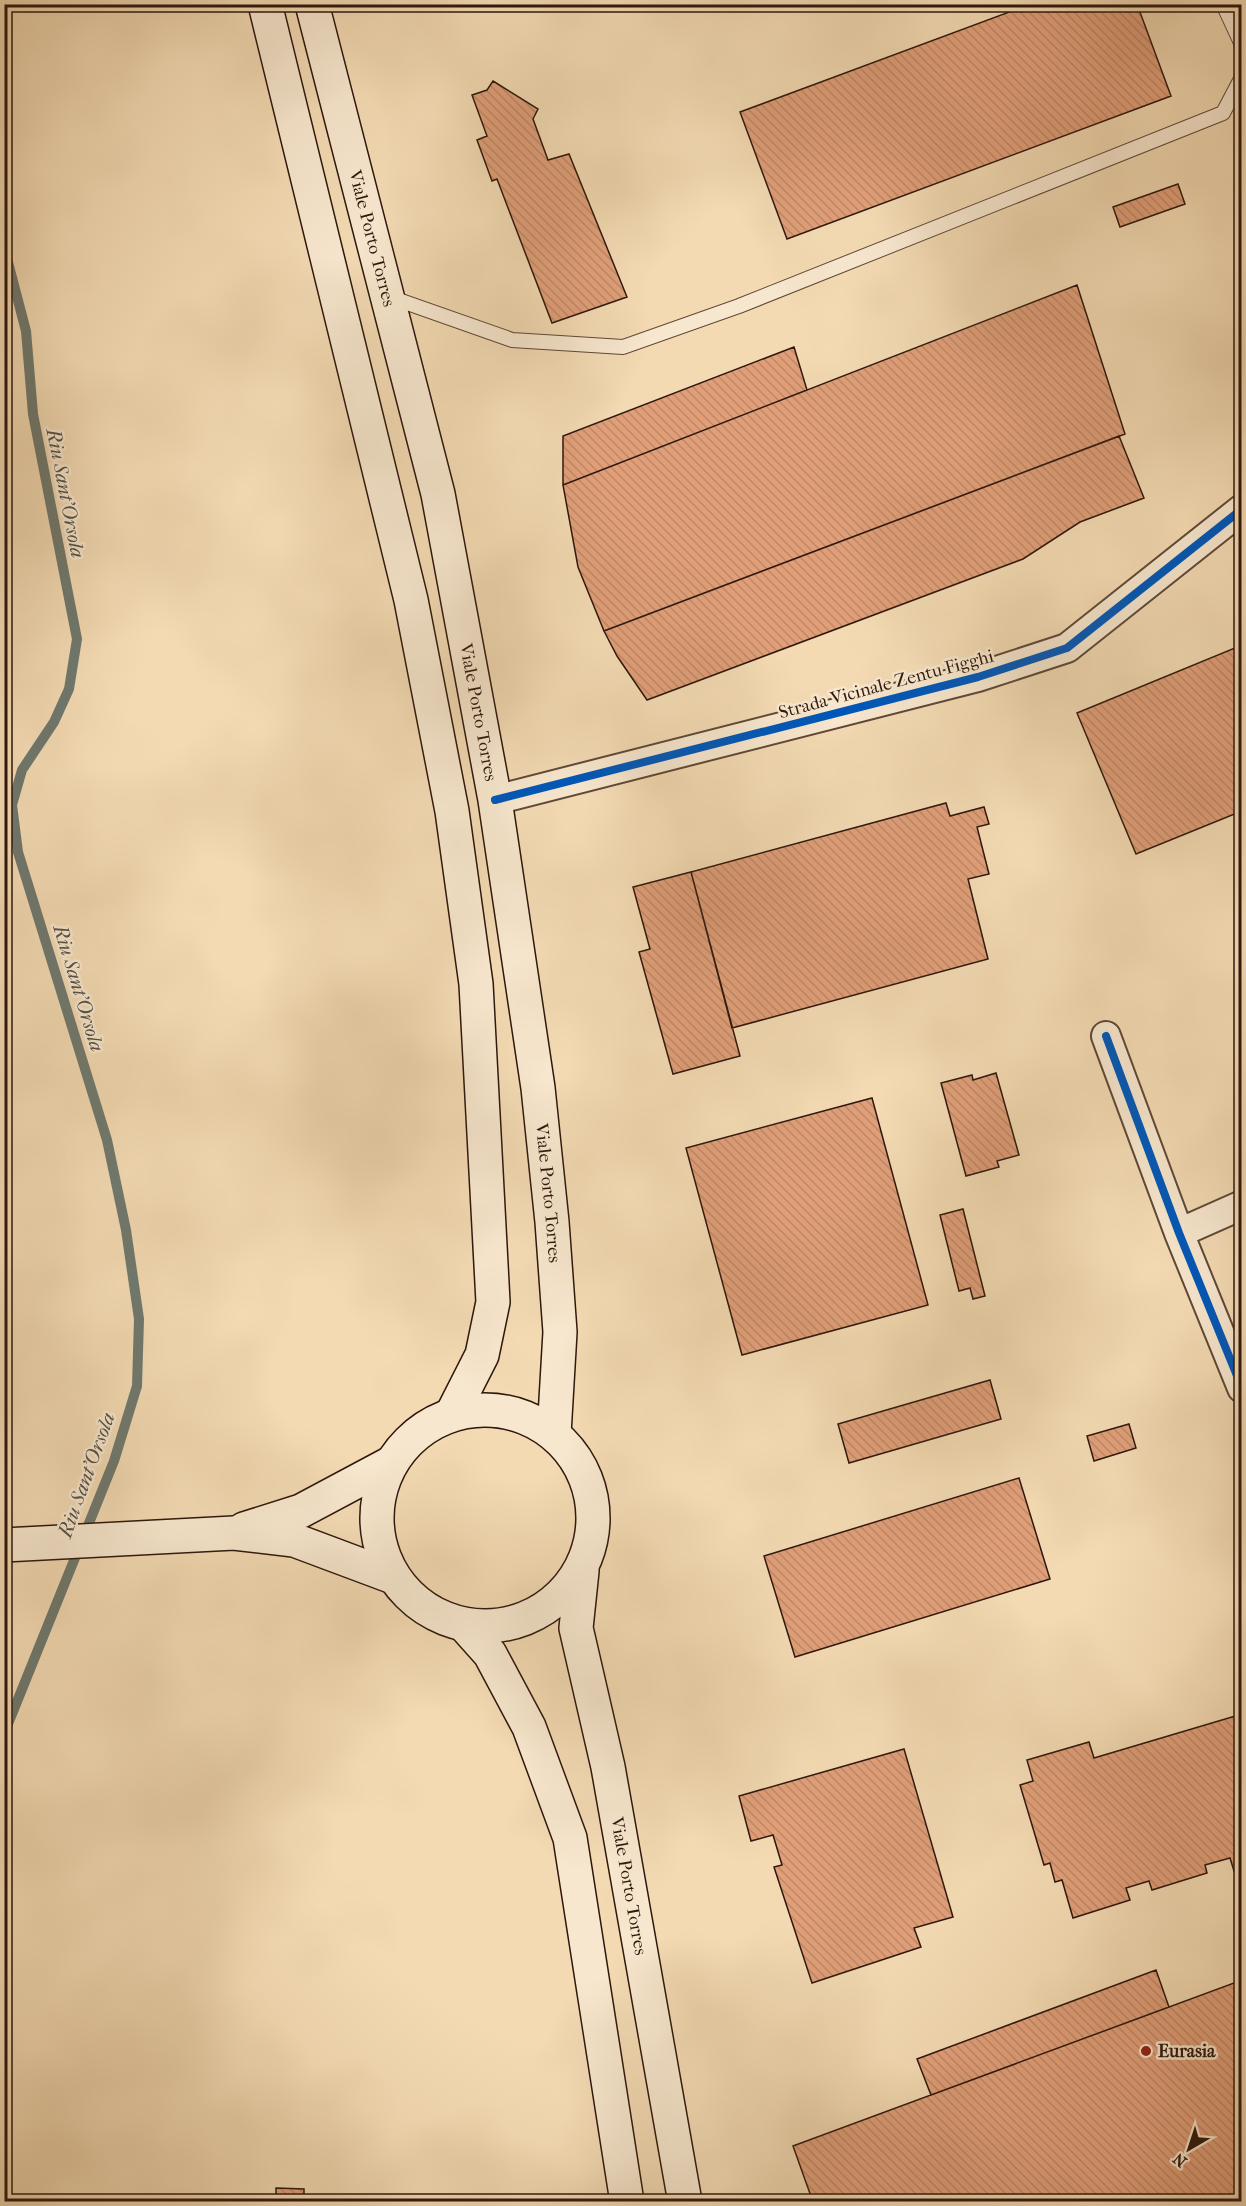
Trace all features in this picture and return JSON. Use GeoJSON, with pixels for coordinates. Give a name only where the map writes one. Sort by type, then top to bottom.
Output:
{"type":"FeatureCollection","features":[{"type":"Feature","properties":{"kind":"main road"},"geometry":{"type":"LineString","coordinates":[[265,4],[411,600],[452,811],[474,973],[493,1302],[482,1355],[452,1414]]}},
{"type":"Feature","properties":{"kind":"main road","name":"Viale Porto Torres"},"geometry":{"type":"LineString","coordinates":[[312,4],[438,494],[495,800],[538,1088],[552,1222],[560,1332],[554,1434]]}},
{"type":"Feature","properties":{"kind":"main road"},"geometry":{"type":"LineString","coordinates":[[234,1533],[301,1511],[391,1463],[417,1433],[452,1414],[488,1409],[523,1416],[554,1434],[579,1463],[592,1498],[594,1535],[582,1571],[552,1605],[510,1625],[465,1626],[424,1609],[393,1577],[378,1540],[378,1500],[391,1463]]}},
{"type":"Feature","properties":{"kind":"main road"},"geometry":{"type":"LineString","coordinates":[[17,1545],[234,1533],[294,1540],[393,1577]]}},
{"type":"Feature","properties":{"kind":"main road","name":"Viale Porto Torres"},"geometry":{"type":"LineString","coordinates":[[582,1571],[576,1628],[608,1767],[685,2202]]}},
{"type":"Feature","properties":{"kind":"main road"},"geometry":{"type":"LineString","coordinates":[[465,1626],[490,1654],[529,1727],[570,1838],[627,2202]]}},
{"type":"Feature","properties":{"kind":"street","name":"Strada Vicinale Zentu Figghi"},"geometry":{"type":"LineString","coordinates":[[495,800],[978,676],[1066,648],[1242,509]]}},
{"type":"Feature","properties":{"kind":"street"},"geometry":{"type":"LineString","coordinates":[[1106,1036],[1179,1233],[1242,1388]]}},
{"type":"Feature","properties":{"kind":"street"},"geometry":{"type":"LineString","coordinates":[[1179,1233],[1242,1205]]}},
{"type":"Feature","properties":{"kind":"lane"},"geometry":{"type":"LineString","coordinates":[[1223,4],[1242,45]]}},
{"type":"Feature","properties":{"kind":"lane"},"geometry":{"type":"LineString","coordinates":[[388,296],[512,340],[623,347],[739,306],[1223,113],[1242,78]]}},
{"type":"Feature","properties":{"kind":"building"},"geometry":{"type":"Polygon","coordinates":[[[1031,4],[1137,4],[1171,96],[787,239],[740,112],[1031,4]]]}},
{"type":"Feature","properties":{"kind":"building"},"geometry":{"type":"Polygon","coordinates":[[[493,81],[538,109],[533,119],[548,160],[569,154],[627,297],[552,323],[497,179],[492,181],[477,140],[487,136],[472,95],[487,90],[493,81]]]}},
{"type":"Feature","properties":{"kind":"building"},"geometry":{"type":"Polygon","coordinates":[[[1178,184],[1185,204],[1120,227],[1113,207],[1178,184]]]}},
{"type":"Feature","properties":{"kind":"building"},"geometry":{"type":"Polygon","coordinates":[[[1077,285],[1125,434],[604,631],[578,567],[563,485],[1077,285]]]}},
{"type":"Feature","properties":{"kind":"building"},"geometry":{"type":"Polygon","coordinates":[[[794,347],[807,390],[563,485],[563,436],[794,347]]]}},
{"type":"Feature","properties":{"kind":"building"},"geometry":{"type":"Polygon","coordinates":[[[1119,436],[1144,498],[1080,522],[1023,559],[647,700],[617,656],[604,631],[1119,436]]]}},
{"type":"Feature","properties":{"kind":"building"},"geometry":{"type":"Polygon","coordinates":[[[1242,645],[1242,811],[1136,854],[1077,713],[1242,645]]]}},
{"type":"Feature","properties":{"kind":"building"},"geometry":{"type":"Polygon","coordinates":[[[946,803],[950,816],[984,807],[989,824],[977,827],[989,874],[968,879],[988,959],[732,1028],[691,872],[946,803]]]}},
{"type":"Feature","properties":{"kind":"building"},"geometry":{"type":"Polygon","coordinates":[[[691,872],[740,1056],[673,1074],[639,952],[650,949],[633,887],[691,872]]]}},
{"type":"Feature","properties":{"kind":"building"},"geometry":{"type":"Polygon","coordinates":[[[996,1073],[1019,1155],[997,1161],[999,1167],[966,1176],[941,1083],[972,1075],[973,1080],[996,1073]]]}},
{"type":"Feature","properties":{"kind":"building"},"geometry":{"type":"Polygon","coordinates":[[[872,1098],[928,1305],[742,1355],[686,1148],[872,1098]]]}},
{"type":"Feature","properties":{"kind":"building"},"geometry":{"type":"Polygon","coordinates":[[[963,1209],[985,1296],[973,1299],[970,1288],[959,1291],[940,1215],[963,1209]]]}},
{"type":"Feature","properties":{"kind":"building"},"geometry":{"type":"Polygon","coordinates":[[[990,1380],[1001,1419],[849,1463],[838,1424],[990,1380]]]}},
{"type":"Feature","properties":{"kind":"building"},"geometry":{"type":"Polygon","coordinates":[[[1129,1424],[1136,1448],[1094,1461],[1087,1436],[1129,1424]]]}},
{"type":"Feature","properties":{"kind":"building"},"geometry":{"type":"Polygon","coordinates":[[[1019,1478],[1050,1579],[795,1657],[764,1556],[1019,1478]]]}},
{"type":"Feature","properties":{"kind":"building"},"geometry":{"type":"Polygon","coordinates":[[[1242,1714],[1242,1868],[1234,1871],[1230,1858],[1205,1865],[1207,1873],[1152,1890],[1149,1881],[1126,1888],[1130,1900],[1073,1918],[1062,1880],[1055,1882],[1050,1863],[1044,1865],[1020,1785],[1033,1781],[1027,1760],[1089,1742],[1094,1758],[1242,1714]]]}},
{"type":"Feature","properties":{"kind":"building"},"geometry":{"type":"Polygon","coordinates":[[[904,1749],[953,1917],[914,1928],[921,1947],[812,1983],[774,1867],[782,1865],[773,1835],[751,1841],[739,1796],[904,1749]]]}},
{"type":"Feature","properties":{"kind":"building"},"geometry":{"type":"Polygon","coordinates":[[[1156,1970],[1169,2007],[931,2095],[917,2059],[1156,1970]]]}},
{"type":"Feature","properties":{"kind":"building","name":"Eurasia"},"geometry":{"type":"Polygon","coordinates":[[[1242,1980],[1242,2202],[813,2202],[793,2146],[1242,1980]]]}},
{"type":"Feature","properties":{"kind":"building"},"geometry":{"type":"Polygon","coordinates":[[[276,2188],[304,2189],[304,2202],[276,2202],[276,2188]]]}},
{"type":"Feature","properties":{"kind":"waterway","name":"Riu Sant'Orsola"},"geometry":{"type":"LineString","coordinates":[[4,247],[26,331],[33,414],[77,639],[69,689],[54,722],[22,770],[12,805],[18,852],[107,1140],[126,1230],[139,1319],[137,1386],[114,1461],[4,1734]]}},
{"type":"Feature","properties":{"kind":"cycle path"},"geometry":{"type":"LineString","coordinates":[[495,800],[978,677],[1067,648],[1242,509]]}},
{"type":"Feature","properties":{"kind":"cycle path"},"geometry":{"type":"LineString","coordinates":[[1106,1036],[1179,1233],[1242,1388]]}},
{"type":"Feature","properties":{"kind":"place","name":"Eurasia"},"geometry":{"type":"Point","coordinates":[1146,2051]}}]}
